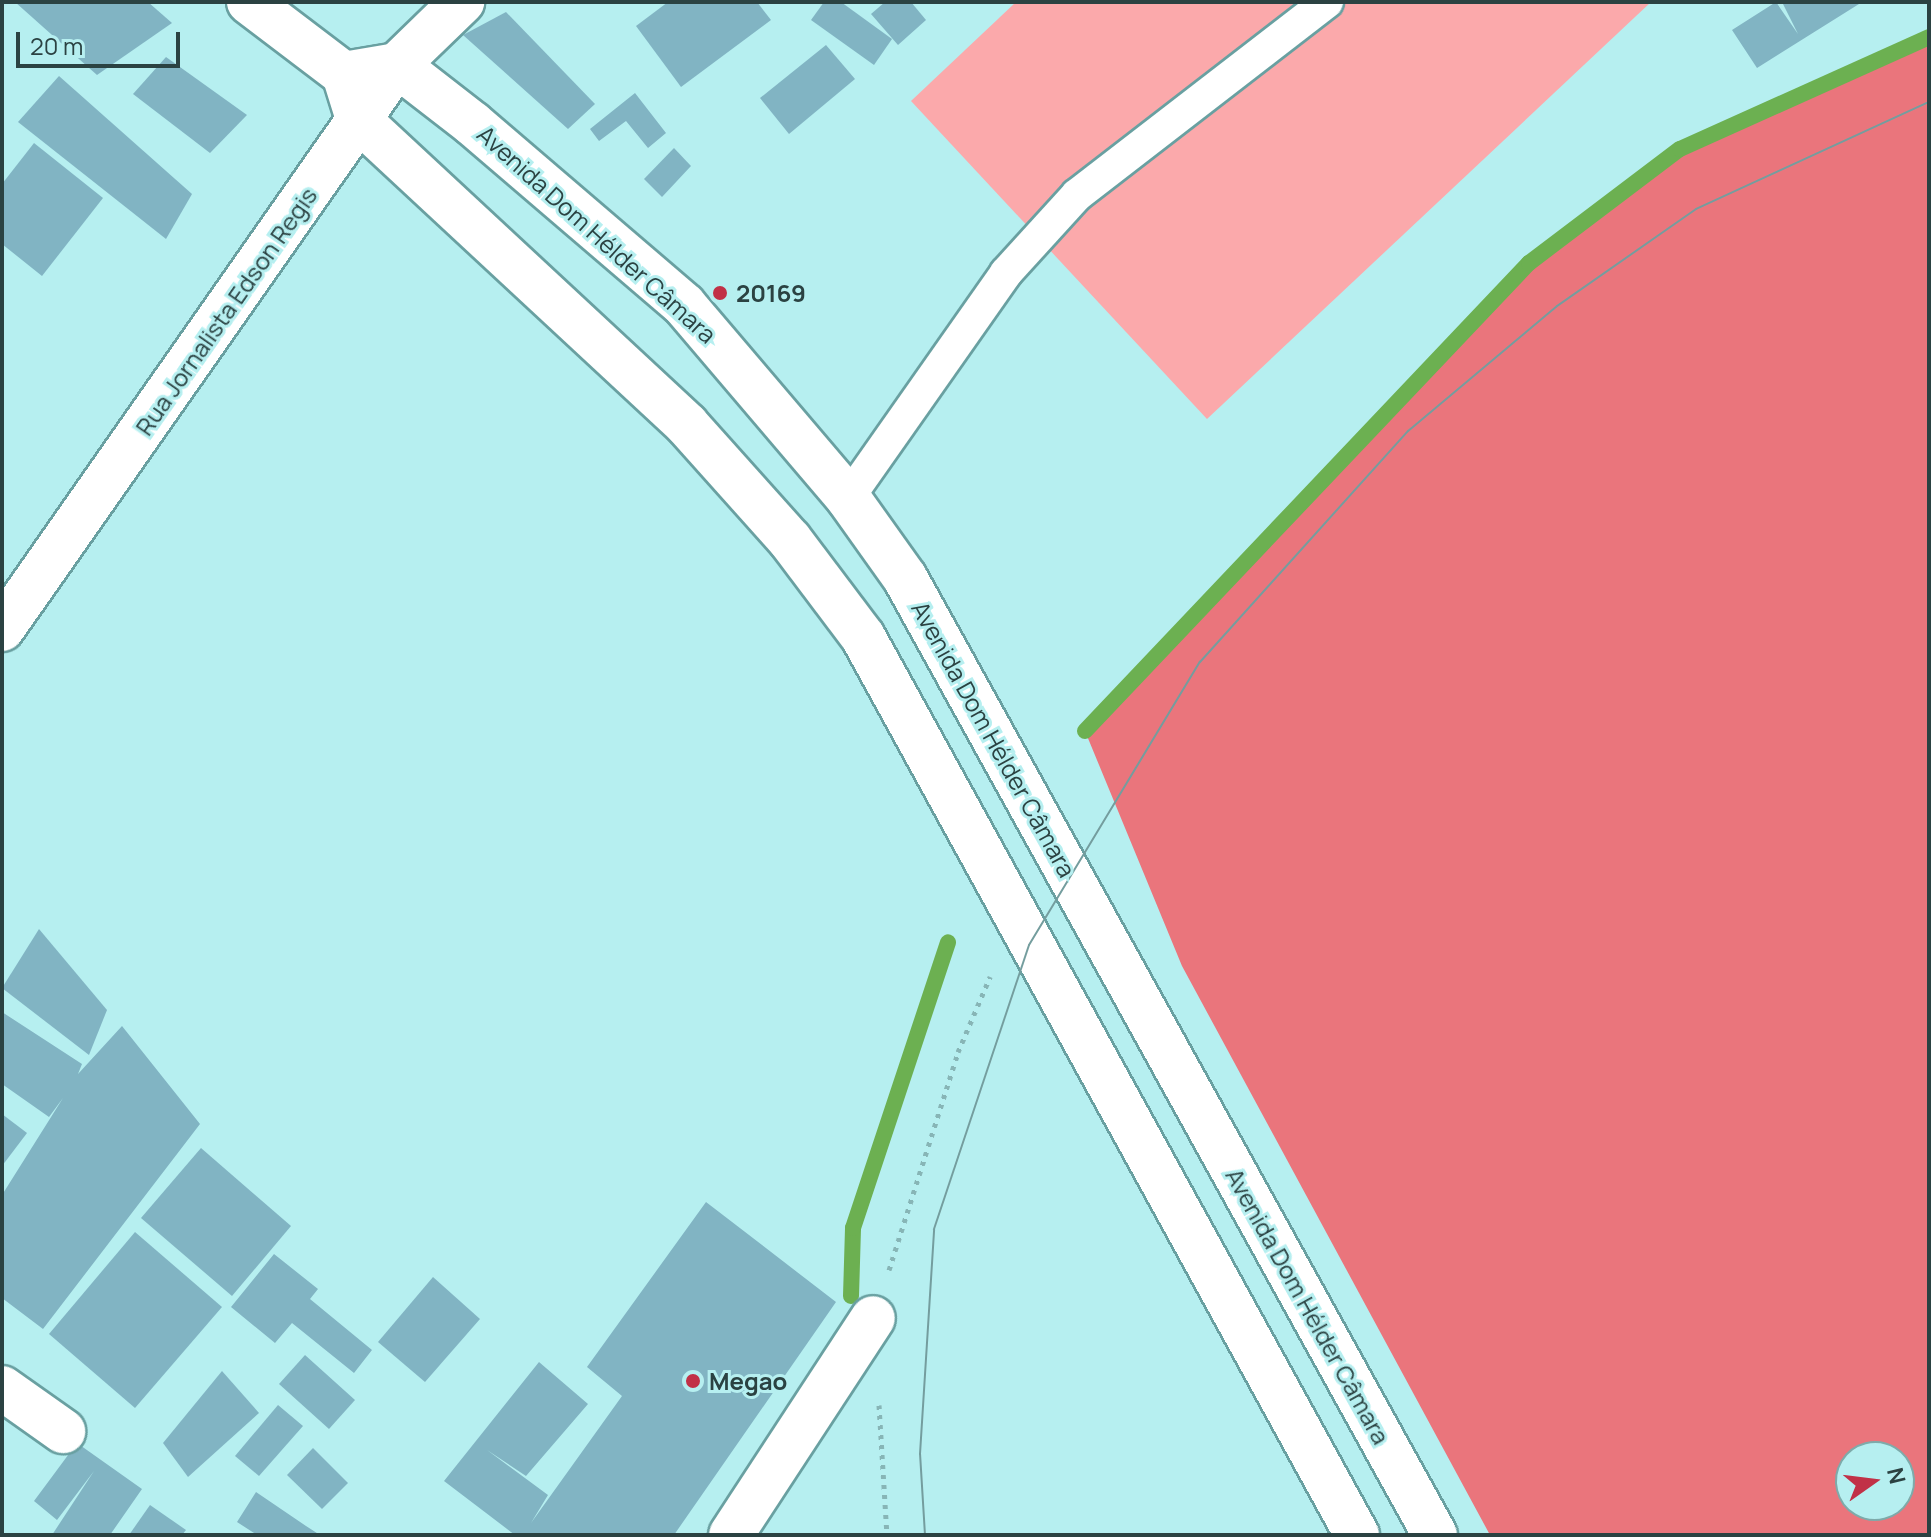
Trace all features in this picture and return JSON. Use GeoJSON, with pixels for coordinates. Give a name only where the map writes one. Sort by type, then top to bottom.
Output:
{"type":"FeatureCollection","features":[{"type":"Feature","properties":{"kind":"main road"},"geometry":{"type":"LineString","coordinates":[[249,2],[344,74],[358,119],[687,425],[790,540],[863,637],[1357,1535]]}},
{"type":"Feature","properties":{"kind":"main road","name":"Rua Jornalista Edson Regis"},"geometry":{"type":"LineString","coordinates":[[2,629],[397,65],[462,2]]}},
{"type":"Feature","properties":{"kind":"main road"},"geometry":{"type":"LineString","coordinates":[[344,74],[397,65]]}},
{"type":"Feature","properties":{"kind":"main road","name":"Avenida Dom Hélder Câmara"},"geometry":{"type":"LineString","coordinates":[[397,65],[684,305],[759,385],[848,498],[905,578],[1435,1535]]}},
{"type":"Feature","properties":{"kind":"main road"},"geometry":{"type":"LineString","coordinates":[[731,1535],[873,1318]]}},
{"type":"Feature","properties":{"kind":"main road"},"geometry":{"type":"LineString","coordinates":[[2,1388],[63,1431]]}},
{"type":"Feature","properties":{"kind":"lane"},"geometry":{"type":"LineString","coordinates":[[848,498],[1006,273],[1077,195],[1327,2]]}},
{"type":"Feature","properties":{"kind":"path"},"geometry":{"type":"LineString","coordinates":[[873,1318],[958,1052],[1015,917]]}},
{"type":"Feature","properties":{"kind":"path"},"geometry":{"type":"LineString","coordinates":[[878,1396],[887,1535]]}},
{"type":"Feature","properties":{"kind":"shaded area"},"geometry":{"type":"Polygon","coordinates":[[[1016,2],[1651,2],[1207,419],[911,101],[1016,2]]]}},
{"type":"Feature","properties":{"kind":"shaded area"},"geometry":{"type":"Polygon","coordinates":[[[1929,37],[1929,1535],[1490,1535],[1182,966],[1085,731],[1529,263],[1680,149],[1929,37]]]}},
{"type":"Feature","properties":{"kind":"building"},"geometry":{"type":"Polygon","coordinates":[[[15,2],[148,2],[172,23],[97,75],[15,2]]]}},
{"type":"Feature","properties":{"kind":"building"},"geometry":{"type":"Polygon","coordinates":[[[668,2],[757,2],[771,20],[681,87],[636,26],[668,2]]]}},
{"type":"Feature","properties":{"kind":"building"},"geometry":{"type":"Polygon","coordinates":[[[824,2],[841,2],[892,39],[874,65],[811,20],[824,2]]]}},
{"type":"Feature","properties":{"kind":"building"},"geometry":{"type":"Polygon","coordinates":[[[885,2],[911,2],[926,20],[898,45],[871,14],[885,2]]]}},
{"type":"Feature","properties":{"kind":"building"},"geometry":{"type":"Polygon","coordinates":[[[1776,2],[1798,34],[1782,2],[1859,4],[1757,68],[1732,30],[1776,2]]]}},
{"type":"Feature","properties":{"kind":"building"},"geometry":{"type":"Polygon","coordinates":[[[506,12],[595,104],[568,129],[463,35],[506,12]]]}},
{"type":"Feature","properties":{"kind":"building"},"geometry":{"type":"Polygon","coordinates":[[[826,45],[855,79],[789,134],[760,98],[826,45]]]}},
{"type":"Feature","properties":{"kind":"building"},"geometry":{"type":"Polygon","coordinates":[[[166,57],[247,115],[210,153],[133,94],[166,57]]]}},
{"type":"Feature","properties":{"kind":"building"},"geometry":{"type":"Polygon","coordinates":[[[59,76],[192,194],[166,239],[18,122],[59,76]]]}},
{"type":"Feature","properties":{"kind":"building"},"geometry":{"type":"Polygon","coordinates":[[[635,93],[666,133],[648,148],[626,121],[599,141],[590,129],[635,93]]]}},
{"type":"Feature","properties":{"kind":"building"},"geometry":{"type":"Polygon","coordinates":[[[34,143],[103,198],[42,276],[2,244],[2,184],[34,143]]]}},
{"type":"Feature","properties":{"kind":"building"},"geometry":{"type":"Polygon","coordinates":[[[674,148],[691,166],[662,197],[644,179],[674,148]]]}},
{"type":"Feature","properties":{"kind":"building"},"geometry":{"type":"Polygon","coordinates":[[[39,929],[107,1010],[89,1055],[2,988],[39,929]]]}},
{"type":"Feature","properties":{"kind":"building"},"geometry":{"type":"Polygon","coordinates":[[[2,1012],[82,1064],[78,1074],[122,1026],[200,1124],[43,1329],[2,1298],[2,1195],[63,1098],[49,1117],[2,1084],[2,1012]]]}},
{"type":"Feature","properties":{"kind":"building"},"geometry":{"type":"Polygon","coordinates":[[[2,1114],[27,1133],[2,1166],[2,1114]]]}},
{"type":"Feature","properties":{"kind":"building"},"geometry":{"type":"Polygon","coordinates":[[[201,1148],[291,1226],[232,1296],[141,1218],[201,1148]]]}},
{"type":"Feature","properties":{"kind":"building","name":"Megao"},"geometry":{"type":"Polygon","coordinates":[[[706,1202],[836,1302],[674,1535],[515,1535],[444,1481],[539,1362],[588,1404],[526,1476],[487,1450],[548,1495],[531,1523],[622,1396],[587,1367],[706,1202]]]}},
{"type":"Feature","properties":{"kind":"building"},"geometry":{"type":"Polygon","coordinates":[[[135,1232],[222,1307],[135,1408],[49,1334],[135,1232]]]}},
{"type":"Feature","properties":{"kind":"building"},"geometry":{"type":"Polygon","coordinates":[[[274,1254],[318,1289],[310,1299],[372,1350],[354,1373],[292,1323],[275,1343],[231,1307],[274,1254]]]}},
{"type":"Feature","properties":{"kind":"building"},"geometry":{"type":"Polygon","coordinates":[[[433,1277],[480,1319],[425,1382],[378,1342],[433,1277]]]}},
{"type":"Feature","properties":{"kind":"building"},"geometry":{"type":"Polygon","coordinates":[[[305,1355],[355,1400],[329,1429],[279,1384],[305,1355]]]}},
{"type":"Feature","properties":{"kind":"building"},"geometry":{"type":"Polygon","coordinates":[[[222,1371],[259,1413],[188,1477],[163,1443],[222,1371]]]}},
{"type":"Feature","properties":{"kind":"building"},"geometry":{"type":"Polygon","coordinates":[[[278,1405],[303,1426],[259,1476],[235,1456],[278,1405]]]}},
{"type":"Feature","properties":{"kind":"building"},"geometry":{"type":"Polygon","coordinates":[[[77,1443],[142,1489],[110,1535],[52,1535],[94,1471],[57,1520],[34,1501],[77,1443]]]}},
{"type":"Feature","properties":{"kind":"building"},"geometry":{"type":"Polygon","coordinates":[[[313,1448],[348,1483],[322,1509],[287,1475],[313,1448]]]}},
{"type":"Feature","properties":{"kind":"building"},"geometry":{"type":"Polygon","coordinates":[[[256,1492],[320,1535],[257,1535],[237,1522],[256,1492]]]}},
{"type":"Feature","properties":{"kind":"building"},"geometry":{"type":"Polygon","coordinates":[[[150,1505],[186,1530],[182,1535],[129,1535],[150,1505]]]}},
{"type":"Feature","properties":{"kind":"waterway"},"geometry":{"type":"LineString","coordinates":[[1085,731],[1529,263],[1680,149],[1929,37]]}},
{"type":"Feature","properties":{"kind":"waterway"},"geometry":{"type":"LineString","coordinates":[[851,1296],[853,1228],[948,942]]}},
{"type":"Feature","properties":{"kind":"tram line"},"geometry":{"type":"LineString","coordinates":[[925,1535],[920,1454],[934,1229],[1029,945],[1200,662],[1408,431],[1557,306],[1696,209],[1929,102]]}},
{"type":"Feature","properties":{"kind":"place","name":"20169"},"geometry":{"type":"Point","coordinates":[720,293]}},
{"type":"Feature","properties":{"kind":"place","name":"Megao"},"geometry":{"type":"Point","coordinates":[693,1381]}}]}
